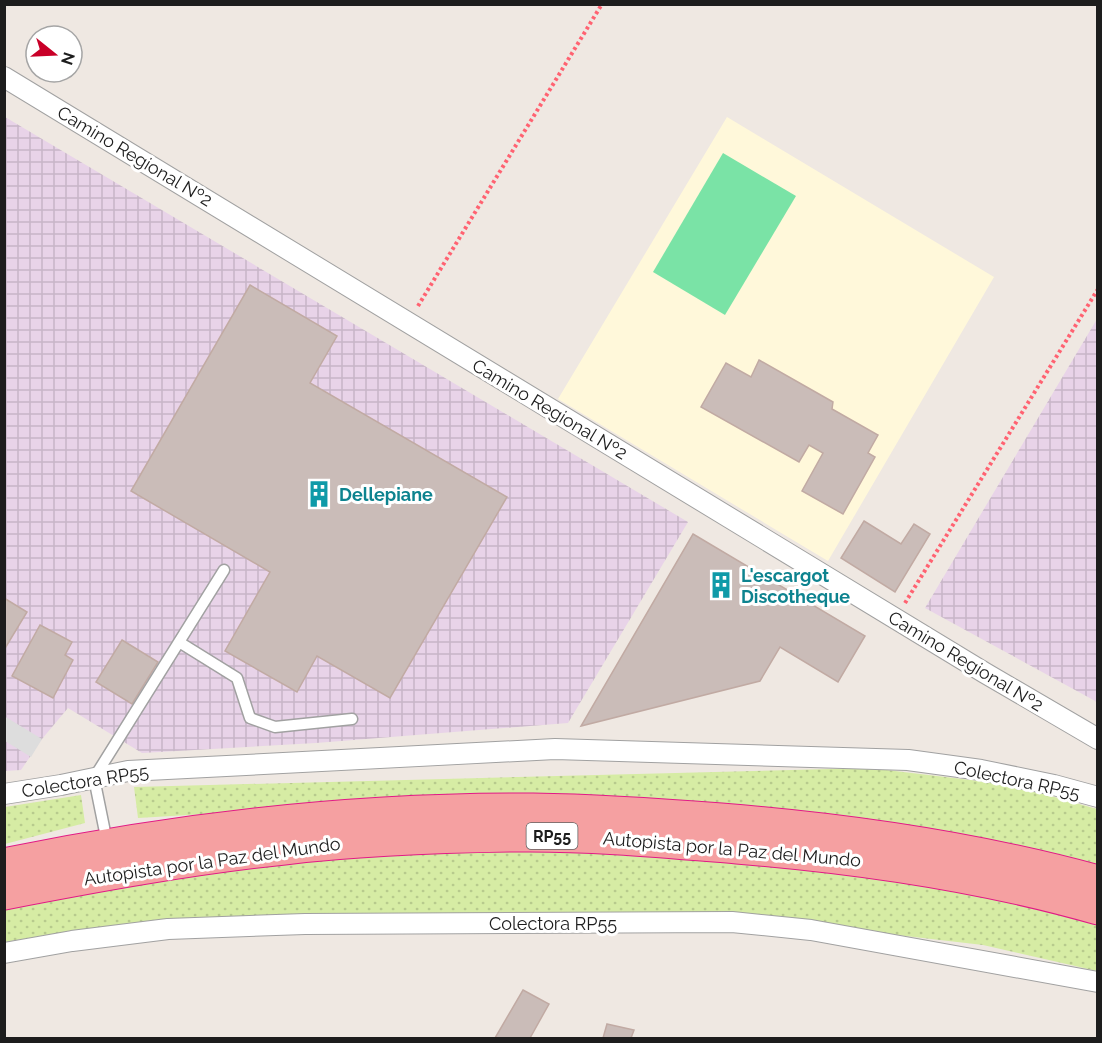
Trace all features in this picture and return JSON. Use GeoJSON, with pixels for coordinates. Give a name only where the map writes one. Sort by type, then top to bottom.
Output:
{"type":"FeatureCollection","features":[{"type":"Feature","properties":{"kind":"highway","name":"Autopista por la Paz del Mundo"},"geometry":{"type":"LineString","coordinates":[[4,865],[107,845],[206,830],[288,821],[451,811],[534,810],[600,812],[778,825],[921,843],[986,855],[1098,882]]}},
{"type":"Feature","properties":{"kind":"highway","name":"Autopista por la Paz del Mundo"},"geometry":{"type":"LineString","coordinates":[[4,893],[159,865],[286,848],[380,840],[518,835],[679,842],[858,859],[999,884],[1098,908]]}},
{"type":"Feature","properties":{"kind":"street","name":"Camino Regional Nº2"},"geometry":{"type":"LineString","coordinates":[[4,77],[896,619],[1098,739]]}},
{"type":"Feature","properties":{"kind":"street","name":"Colectora RP55"},"geometry":{"type":"LineString","coordinates":[[4,794],[128,771],[555,749],[908,760],[981,770],[1098,797]]}},
{"type":"Feature","properties":{"kind":"street","name":"Colectora RP55"},"geometry":{"type":"LineString","coordinates":[[4,953],[72,941],[168,929],[305,924],[732,922],[811,930],[1098,982]]}},
{"type":"Feature","properties":{"kind":"lane"},"geometry":{"type":"LineString","coordinates":[[107,845],[94,778],[224,570]]}},
{"type":"Feature","properties":{"kind":"lane"},"geometry":{"type":"LineString","coordinates":[[179,642],[237,678],[250,718],[275,727],[352,719]]}},
{"type":"Feature","properties":{"kind":"path"},"geometry":{"type":"LineString","coordinates":[[408,322],[602,4]]}},
{"type":"Feature","properties":{"kind":"path"},"geometry":{"type":"LineString","coordinates":[[896,619],[1098,289]]}},
{"type":"Feature","properties":{"kind":"shaded area"},"geometry":{"type":"Polygon","coordinates":[[[5,117],[688,522],[568,723],[316,743],[142,753],[68,708],[42,739],[21,770],[5,771],[5,117]]]}},
{"type":"Feature","properties":{"kind":"shaded area"},"geometry":{"type":"Polygon","coordinates":[[[727,117],[994,277],[828,561],[558,399],[727,117]]]}},
{"type":"Feature","properties":{"kind":"shaded area"},"geometry":{"type":"Polygon","coordinates":[[[1097,319],[1098,702],[925,608],[1097,319]]]}},
{"type":"Feature","properties":{"kind":"shaded area"},"geometry":{"type":"Polygon","coordinates":[[[4,716],[42,739],[31,757],[5,741],[4,716]]]}},
{"type":"Feature","properties":{"kind":"green space"},"geometry":{"type":"Polygon","coordinates":[[[723,153],[796,196],[725,315],[653,272],[723,153]]]}},
{"type":"Feature","properties":{"kind":"green space"},"geometry":{"type":"Polygon","coordinates":[[[870,768],[1012,785],[1097,809],[1097,866],[394,803],[138,818],[134,787],[870,768]]]}},
{"type":"Feature","properties":{"kind":"green space"},"geometry":{"type":"Polygon","coordinates":[[[81,795],[85,823],[5,844],[5,807],[81,795]]]}},
{"type":"Feature","properties":{"kind":"green space"},"geometry":{"type":"Polygon","coordinates":[[[452,847],[684,849],[900,871],[1097,916],[1097,971],[983,945],[785,922],[200,919],[72,931],[5,942],[4,902],[265,858],[452,847]]]}},
{"type":"Feature","properties":{"kind":"building","name":"Dellepiane"},"geometry":{"type":"Polygon","coordinates":[[[250,285],[337,336],[310,383],[507,497],[390,698],[317,656],[297,692],[225,651],[270,572],[131,491],[250,285]]]}},
{"type":"Feature","properties":{"kind":"building"},"geometry":{"type":"Polygon","coordinates":[[[759,360],[833,402],[832,409],[878,435],[868,453],[875,457],[843,514],[802,491],[823,453],[809,445],[799,462],[701,407],[726,363],[751,377],[759,360]]]}},
{"type":"Feature","properties":{"kind":"building"},"geometry":{"type":"Polygon","coordinates":[[[864,521],[901,544],[914,524],[930,534],[895,592],[841,558],[864,521]]]}},
{"type":"Feature","properties":{"kind":"building","name":"L'escargot Discotheque"},"geometry":{"type":"Polygon","coordinates":[[[693,534],[865,636],[838,682],[780,647],[760,681],[581,726],[693,534]]]}},
{"type":"Feature","properties":{"kind":"building"},"geometry":{"type":"Polygon","coordinates":[[[4,598],[27,612],[4,650],[4,598]]]}},
{"type":"Feature","properties":{"kind":"building"},"geometry":{"type":"Polygon","coordinates":[[[40,625],[72,642],[65,655],[73,660],[53,698],[12,676],[40,625]]]}},
{"type":"Feature","properties":{"kind":"building"},"geometry":{"type":"Polygon","coordinates":[[[122,640],[158,662],[132,704],[96,682],[122,640]]]}},
{"type":"Feature","properties":{"kind":"building"},"geometry":{"type":"Polygon","coordinates":[[[523,990],[549,1004],[530,1038],[495,1038],[523,990]]]}},
{"type":"Feature","properties":{"kind":"building"},"geometry":{"type":"Polygon","coordinates":[[[607,1024],[634,1030],[631,1038],[603,1038],[607,1024]]]}},
{"type":"Feature","properties":{"kind":"place","name":"Dellepiane"},"geometry":{"type":"Point","coordinates":[319,494]}},
{"type":"Feature","properties":{"kind":"place","name":"L'escargot Discotheque"},"geometry":{"type":"Point","coordinates":[721,585]}}]}
